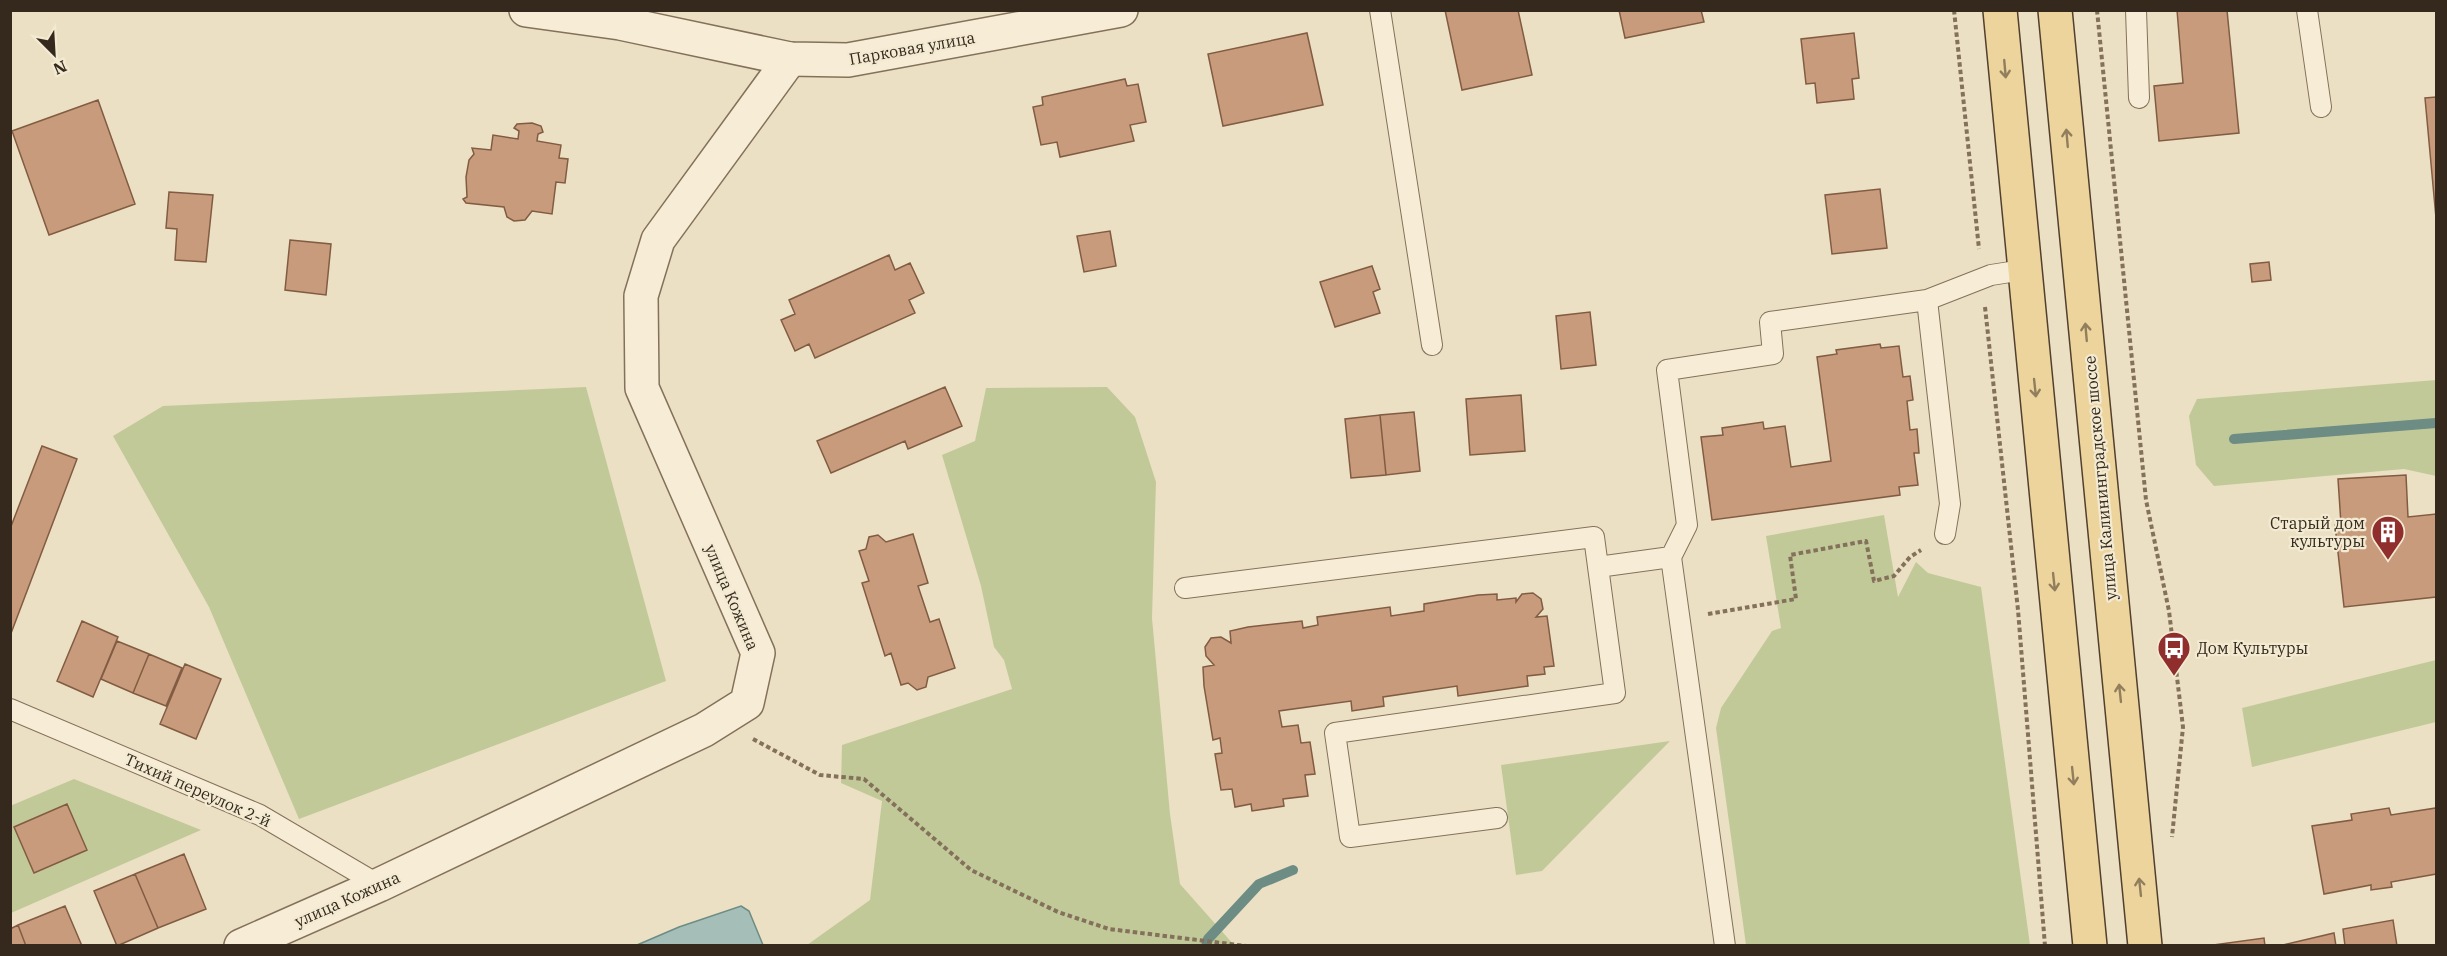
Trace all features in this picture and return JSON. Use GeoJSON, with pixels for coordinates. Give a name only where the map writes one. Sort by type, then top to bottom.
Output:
{"type":"FeatureCollection","features":[{"type":"Feature","properties":{"kind":"main road"},"geometry":{"type":"LineString","coordinates":[[2000,10],[2023,270],[2090,945]]}},
{"type":"Feature","properties":{"kind":"main road","name":"улица Калининградское шоссе"},"geometry":{"type":"LineString","coordinates":[[2055,10],[2145,945]]}},
{"type":"Feature","properties":{"kind":"street","name":"Парковая улица"},"geometry":{"type":"LineString","coordinates":[[526,10],[620,23],[790,59],[848,60],[1121,10]]}},
{"type":"Feature","properties":{"kind":"street","name":"улица Кожина"},"geometry":{"type":"LineString","coordinates":[[241,945],[379,885],[704,730],[747,703],[758,653],[642,388],[641,296],[658,240],[790,59]]}},
{"type":"Feature","properties":{"kind":"lane"},"geometry":{"type":"LineString","coordinates":[[1380,10],[1432,345]]}},
{"type":"Feature","properties":{"kind":"lane"},"geometry":{"type":"LineString","coordinates":[[2136,10],[2139,98]]}},
{"type":"Feature","properties":{"kind":"lane"},"geometry":{"type":"LineString","coordinates":[[2307,10],[2321,107]]}},
{"type":"Feature","properties":{"kind":"lane"},"geometry":{"type":"LineString","coordinates":[[1725,945],[1671,557],[1687,525],[1667,370],[1773,354],[1770,322],[1927,300],[1982,278],[2023,270]]}},
{"type":"Feature","properties":{"kind":"lane"},"geometry":{"type":"LineString","coordinates":[[1927,300],[1950,504],[1945,534]]}},
{"type":"Feature","properties":{"kind":"lane"},"geometry":{"type":"LineString","coordinates":[[1185,588],[1594,537],[1615,693],[1335,734],[1350,837],[1497,818]]}},
{"type":"Feature","properties":{"kind":"lane"},"geometry":{"type":"LineString","coordinates":[[1598,567],[1671,557]]}},
{"type":"Feature","properties":{"kind":"lane","name":"Тихий переулок 2-й"},"geometry":{"type":"LineString","coordinates":[[10,709],[261,815],[379,885]]}},
{"type":"Feature","properties":{"kind":"path"},"geometry":{"type":"LineString","coordinates":[[1954,10],[2018,610],[2045,945]]}},
{"type":"Feature","properties":{"kind":"path"},"geometry":{"type":"LineString","coordinates":[[2097,10],[2146,500],[2169,611],[2183,727],[2171,849]]}},
{"type":"Feature","properties":{"kind":"path"},"geometry":{"type":"LineString","coordinates":[[1680,619],[1796,599],[1790,555],[1866,541],[1874,581],[1894,576],[1910,557]]}},
{"type":"Feature","properties":{"kind":"path"},"geometry":{"type":"LineString","coordinates":[[723,718],[752,738],[820,775],[864,779],[971,870],[1058,912],[1108,929],[1246,945]]}},
{"type":"Feature","properties":{"kind":"green space"},"geometry":{"type":"Polygon","coordinates":[[[2436,380],[2436,476],[2404,469],[2214,486],[2196,465],[2189,416],[2197,399],[2436,380]]]}},
{"type":"Feature","properties":{"kind":"green space"},"geometry":{"type":"Polygon","coordinates":[[[586,387],[666,681],[299,819],[209,607],[113,436],[163,406],[586,387]]]}},
{"type":"Feature","properties":{"kind":"green space"},"geometry":{"type":"Polygon","coordinates":[[[1107,387],[1135,417],[1156,482],[1152,618],[1170,814],[1180,884],[1234,945],[807,945],[870,900],[882,801],[841,783],[842,745],[1012,689],[1004,660],[994,647],[981,586],[942,455],[975,441],[986,388],[1107,387]]]}},
{"type":"Feature","properties":{"kind":"green space"},"geometry":{"type":"Polygon","coordinates":[[[1884,515],[1898,597],[1916,562],[1928,573],[1981,587],[2030,945],[1746,945],[1716,728],[1721,708],[1772,631],[1781,628],[1766,536],[1884,515]]]}},
{"type":"Feature","properties":{"kind":"green space"},"geometry":{"type":"Polygon","coordinates":[[[2436,660],[2436,722],[2252,767],[2242,708],[2436,660]]]}},
{"type":"Feature","properties":{"kind":"green space"},"geometry":{"type":"Polygon","coordinates":[[[1670,741],[1542,871],[1516,875],[1501,765],[1670,741]]]}},
{"type":"Feature","properties":{"kind":"green space"},"geometry":{"type":"Polygon","coordinates":[[[74,779],[201,830],[11,913],[10,806],[74,779]]]}},
{"type":"Feature","properties":{"kind":"water"},"geometry":{"type":"Polygon","coordinates":[[[741,906],[749,911],[763,945],[637,945],[679,927],[741,906]]]}},
{"type":"Feature","properties":{"kind":"building"},"geometry":{"type":"Polygon","coordinates":[[[1445,10],[1518,10],[1532,75],[1462,90],[1445,10]]]}},
{"type":"Feature","properties":{"kind":"building"},"geometry":{"type":"Polygon","coordinates":[[[1619,10],[1701,10],[1704,22],[1625,38],[1619,10]]]}},
{"type":"Feature","properties":{"kind":"building"},"geometry":{"type":"Polygon","coordinates":[[[2177,10],[2227,10],[2239,133],[2159,141],[2154,86],[2183,83],[2177,10]]]}},
{"type":"Feature","properties":{"kind":"building"},"geometry":{"type":"Polygon","coordinates":[[[1307,33],[1323,105],[1223,126],[1208,54],[1307,33]]]}},
{"type":"Feature","properties":{"kind":"building"},"geometry":{"type":"Polygon","coordinates":[[[1854,33],[1859,78],[1852,79],[1854,99],[1817,103],[1815,83],[1806,84],[1801,39],[1854,33]]]}},
{"type":"Feature","properties":{"kind":"building"},"geometry":{"type":"Polygon","coordinates":[[[1125,79],[1127,86],[1138,84],[1146,122],[1130,125],[1134,141],[1060,157],[1057,142],[1041,145],[1033,107],[1043,105],[1042,97],[1125,79]]]}},
{"type":"Feature","properties":{"kind":"building"},"geometry":{"type":"Polygon","coordinates":[[[2436,97],[2436,218],[2425,98],[2436,97]]]}},
{"type":"Feature","properties":{"kind":"building"},"geometry":{"type":"Polygon","coordinates":[[[98,100],[135,204],[49,235],[12,131],[98,100]]]}},
{"type":"Feature","properties":{"kind":"building"},"geometry":{"type":"Polygon","coordinates":[[[532,123],[541,126],[543,132],[538,134],[537,141],[561,145],[559,158],[568,159],[565,183],[556,182],[552,214],[532,211],[525,220],[514,221],[507,217],[504,207],[466,203],[463,199],[467,197],[466,177],[469,160],[474,154],[472,148],[491,150],[493,135],[518,139],[519,131],[514,128],[517,124],[532,123]]]}},
{"type":"Feature","properties":{"kind":"building"},"geometry":{"type":"Polygon","coordinates":[[[1880,189],[1887,248],[1832,254],[1825,195],[1880,189]]]}},
{"type":"Feature","properties":{"kind":"building"},"geometry":{"type":"Polygon","coordinates":[[[169,192],[213,195],[206,262],[175,260],[177,229],[166,228],[169,192]]]}},
{"type":"Feature","properties":{"kind":"building"},"geometry":{"type":"Polygon","coordinates":[[[1110,231],[1116,266],[1084,272],[1077,236],[1110,231]]]}},
{"type":"Feature","properties":{"kind":"building"},"geometry":{"type":"Polygon","coordinates":[[[290,240],[331,244],[326,295],[285,290],[290,240]]]}},
{"type":"Feature","properties":{"kind":"building"},"geometry":{"type":"Polygon","coordinates":[[[889,255],[895,270],[910,263],[924,293],[909,300],[915,313],[815,358],[809,344],[795,351],[781,320],[795,314],[789,300],[889,255]]]}},
{"type":"Feature","properties":{"kind":"building"},"geometry":{"type":"Polygon","coordinates":[[[2269,262],[2271,280],[2252,282],[2250,264],[2269,262]]]}},
{"type":"Feature","properties":{"kind":"building"},"geometry":{"type":"Polygon","coordinates":[[[1372,266],[1380,289],[1373,292],[1380,313],[1335,327],[1320,282],[1372,266]]]}},
{"type":"Feature","properties":{"kind":"building"},"geometry":{"type":"Polygon","coordinates":[[[1590,312],[1596,365],[1561,369],[1556,316],[1590,312]]]}},
{"type":"Feature","properties":{"kind":"building"},"geometry":{"type":"Polygon","coordinates":[[[1880,344],[1881,348],[1899,346],[1903,377],[1910,376],[1913,400],[1907,401],[1910,430],[1917,429],[1919,453],[1914,453],[1918,485],[1899,487],[1900,495],[1712,520],[1701,437],[1723,435],[1722,428],[1763,422],[1764,429],[1785,426],[1791,467],[1831,461],[1817,357],[1837,354],[1836,350],[1880,344]]]}},
{"type":"Feature","properties":{"kind":"building"},"geometry":{"type":"Polygon","coordinates":[[[945,387],[962,426],[908,449],[905,441],[831,473],[817,441],[945,387]]]}},
{"type":"Feature","properties":{"kind":"building"},"geometry":{"type":"Polygon","coordinates":[[[1521,395],[1525,451],[1470,455],[1466,399],[1521,395]]]}},
{"type":"Feature","properties":{"kind":"building"},"geometry":{"type":"Polygon","coordinates":[[[1414,412],[1420,471],[1386,475],[1380,415],[1414,412]]]}},
{"type":"Feature","properties":{"kind":"building"},"geometry":{"type":"Polygon","coordinates":[[[1380,415],[1386,475],[1351,478],[1345,419],[1380,415]]]}},
{"type":"Feature","properties":{"kind":"building"},"geometry":{"type":"Polygon","coordinates":[[[42,446],[77,459],[10,636],[10,529],[42,446]]]}},
{"type":"Feature","properties":{"kind":"building","name":"Старый дом культуры"},"geometry":{"type":"Polygon","coordinates":[[[2406,475],[2408,517],[2436,514],[2436,597],[2344,607],[2335,525],[2341,524],[2338,479],[2406,475]]]}},
{"type":"Feature","properties":{"kind":"building"},"geometry":{"type":"Polygon","coordinates":[[[913,534],[928,583],[918,586],[930,622],[939,619],[955,668],[928,677],[926,687],[917,690],[908,683],[901,685],[891,653],[885,656],[862,583],[869,581],[859,551],[866,549],[869,537],[878,535],[886,542],[913,534]]]}},
{"type":"Feature","properties":{"kind":"building"},"geometry":{"type":"Polygon","coordinates":[[[1533,593],[1541,599],[1543,609],[1536,617],[1547,616],[1554,666],[1544,667],[1545,674],[1527,676],[1528,686],[1458,696],[1457,686],[1383,697],[1384,706],[1352,711],[1351,701],[1279,711],[1282,727],[1298,725],[1301,743],[1310,742],[1315,774],[1305,775],[1308,796],[1283,799],[1284,806],[1252,811],[1251,804],[1235,807],[1232,789],[1221,790],[1215,754],[1222,753],[1220,738],[1213,740],[1204,686],[1203,667],[1214,665],[1206,656],[1205,647],[1211,638],[1221,637],[1231,643],[1230,631],[1248,627],[1302,621],[1303,628],[1318,625],[1317,617],[1390,607],[1391,616],[1424,611],[1424,604],[1478,595],[1497,594],[1497,600],[1516,598],[1516,602],[1522,594],[1533,593]]]}},
{"type":"Feature","properties":{"kind":"building"},"geometry":{"type":"Polygon","coordinates":[[[82,621],[118,637],[93,697],[57,681],[82,621]]]}},
{"type":"Feature","properties":{"kind":"building"},"geometry":{"type":"Polygon","coordinates":[[[117,641],[149,654],[133,693],[101,679],[117,641]]]}},
{"type":"Feature","properties":{"kind":"building"},"geometry":{"type":"Polygon","coordinates":[[[149,654],[182,668],[166,706],[133,693],[149,654]]]}},
{"type":"Feature","properties":{"kind":"building"},"geometry":{"type":"Polygon","coordinates":[[[185,664],[221,679],[196,739],[160,724],[185,664]]]}},
{"type":"Feature","properties":{"kind":"building"},"geometry":{"type":"Polygon","coordinates":[[[67,804],[87,850],[34,873],[14,827],[67,804]]]}},
{"type":"Feature","properties":{"kind":"building"},"geometry":{"type":"Polygon","coordinates":[[[2389,808],[2391,815],[2436,808],[2436,874],[2391,882],[2392,887],[2371,890],[2371,885],[2324,894],[2312,826],[2352,820],[2351,814],[2389,808]]]}},
{"type":"Feature","properties":{"kind":"building"},"geometry":{"type":"Polygon","coordinates":[[[184,854],[206,909],[158,928],[135,874],[184,854]]]}},
{"type":"Feature","properties":{"kind":"building"},"geometry":{"type":"Polygon","coordinates":[[[135,874],[158,928],[117,946],[94,891],[135,874]]]}},
{"type":"Feature","properties":{"kind":"building"},"geometry":{"type":"Polygon","coordinates":[[[65,906],[82,946],[26,946],[18,925],[65,906]]]}},
{"type":"Feature","properties":{"kind":"building"},"geometry":{"type":"Polygon","coordinates":[[[2393,920],[2397,946],[2345,946],[2343,929],[2393,920]]]}},
{"type":"Feature","properties":{"kind":"building"},"geometry":{"type":"Polygon","coordinates":[[[18,925],[26,946],[10,946],[10,929],[18,925]]]}},
{"type":"Feature","properties":{"kind":"building"},"geometry":{"type":"Polygon","coordinates":[[[2334,933],[2336,946],[2279,946],[2334,933]]]}},
{"type":"Feature","properties":{"kind":"building"},"geometry":{"type":"Polygon","coordinates":[[[2264,938],[2265,946],[2206,946],[2264,938]]]}},
{"type":"Feature","properties":{"kind":"waterway"},"geometry":{"type":"LineString","coordinates":[[2234,439],[2436,423]]}},
{"type":"Feature","properties":{"kind":"waterway"},"geometry":{"type":"LineString","coordinates":[[1206,946],[1208,939],[1259,884],[1293,870]]}},
{"type":"Feature","properties":{"kind":"place","name":"Старый дом культуры"},"geometry":{"type":"Point","coordinates":[2388,561]}},
{"type":"Feature","properties":{"kind":"place","name":"Дом Культуры"},"geometry":{"type":"Point","coordinates":[2174,677]}}]}
